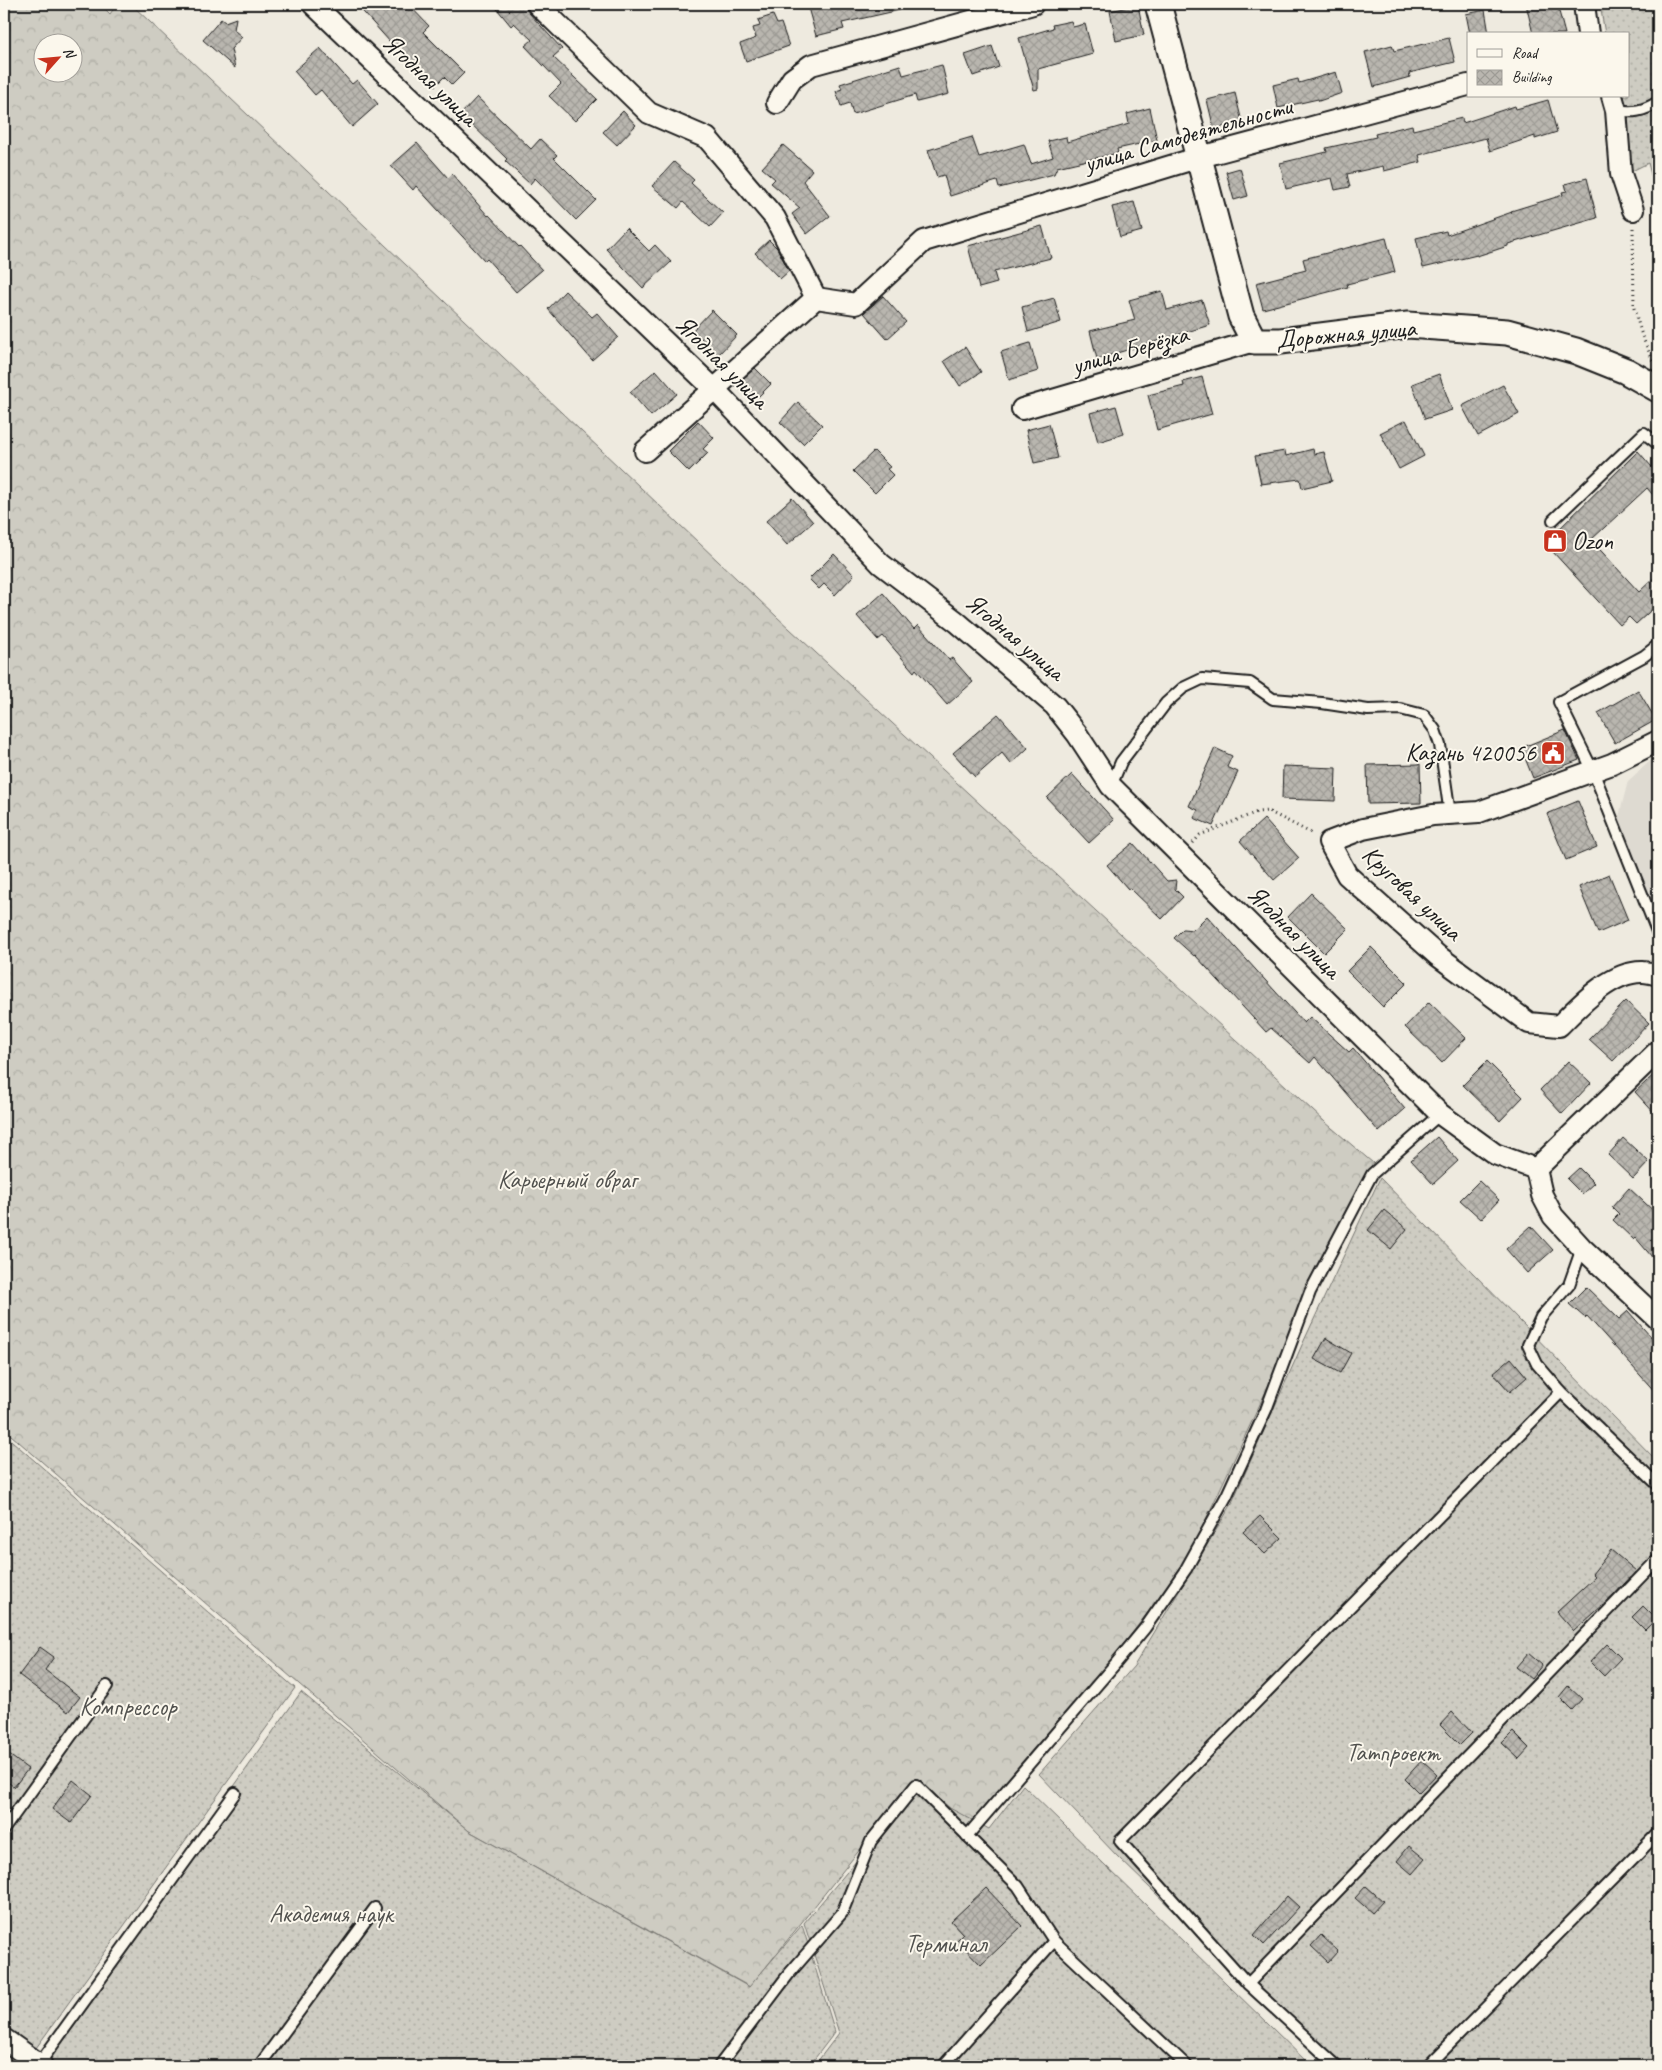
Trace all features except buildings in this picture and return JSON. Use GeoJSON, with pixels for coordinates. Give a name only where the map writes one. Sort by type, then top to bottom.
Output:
{"type":"FeatureCollection","features":[{"type":"Feature","properties":{"kind":"street","name":"Ягодная улица"},"geometry":{"type":"LineString","coordinates":[[313,4],[715,390],[881,564],[957,622],[1055,706],[1077,734],[1111,786],[1440,1114],[1495,1154],[1536,1169]]}},
{"type":"Feature","properties":{"kind":"street"},"geometry":{"type":"LineString","coordinates":[[537,4],[650,113],[707,138],[776,218],[816,298],[645,451]]}},
{"type":"Feature","properties":{"kind":"street"},"geometry":{"type":"LineString","coordinates":[[777,103],[792,79],[810,65],[1033,4]]}},
{"type":"Feature","properties":{"kind":"street","name":"Дорожная улица"},"geometry":{"type":"LineString","coordinates":[[1158,4],[1241,316],[1254,341],[1281,341],[1408,325],[1507,332],[1576,351],[1626,371],[1658,389]]}},
{"type":"Feature","properties":{"kind":"street"},"geometry":{"type":"LineString","coordinates":[[1584,4],[1588,32]]}},
{"type":"Feature","properties":{"kind":"street","name":"улица Самодеятельности"},"geometry":{"type":"LineString","coordinates":[[816,298],[856,304],[924,241],[1200,157],[1467,85]]}},
{"type":"Feature","properties":{"kind":"street"},"geometry":{"type":"LineString","coordinates":[[1614,103],[1621,174],[1633,210]]}},
{"type":"Feature","properties":{"kind":"street","name":"улица Берёзка"},"geometry":{"type":"LineString","coordinates":[[1022,409],[1254,341]]}},
{"type":"Feature","properties":{"kind":"street","name":"Круговая улица"},"geometry":{"type":"LineString","coordinates":[[1658,741],[1593,771],[1479,812],[1433,814],[1363,829],[1329,842],[1347,875],[1438,956],[1529,1023],[1559,1026],[1591,994],[1620,976],[1643,972],[1658,975]]}},
{"type":"Feature","properties":{"kind":"street"},"geometry":{"type":"LineString","coordinates":[[1658,1051],[1536,1169],[1542,1195],[1553,1216],[1582,1248],[1658,1319]]}},
{"type":"Feature","properties":{"kind":"street"},"geometry":{"type":"LineString","coordinates":[[4,2039],[40,2065]]}},
{"type":"Feature","properties":{"kind":"lane"},"geometry":{"type":"LineString","coordinates":[[1614,103],[1630,113],[1644,110],[1658,102]]}},
{"type":"Feature","properties":{"kind":"lane"},"geometry":{"type":"LineString","coordinates":[[1553,520],[1644,433],[1658,444]]}},
{"type":"Feature","properties":{"kind":"lane"},"geometry":{"type":"LineString","coordinates":[[1658,645],[1644,656],[1559,702],[1593,771],[1658,934]]}},
{"type":"Feature","properties":{"kind":"lane"},"geometry":{"type":"LineString","coordinates":[[1111,786],[1121,762],[1166,703],[1183,688],[1202,680],[1250,683],[1273,699],[1322,703],[1368,710],[1400,709],[1424,715],[1435,730],[1440,745],[1450,814]]}},
{"type":"Feature","properties":{"kind":"lane"},"geometry":{"type":"LineString","coordinates":[[967,1836],[1122,1656],[1145,1628],[1186,1570],[1227,1495],[1266,1410],[1310,1292],[1372,1174],[1440,1114]]}},
{"type":"Feature","properties":{"kind":"lane"},"geometry":{"type":"LineString","coordinates":[[1582,1248],[1569,1285],[1541,1317],[1528,1345],[1537,1364],[1561,1392],[1658,1485]]}},
{"type":"Feature","properties":{"kind":"lane"},"geometry":{"type":"LineString","coordinates":[[1337,2066],[1248,1984],[1120,1841],[1561,1392]]}},
{"type":"Feature","properties":{"kind":"lane"},"geometry":{"type":"LineString","coordinates":[[1248,1984],[1658,1559]]}},
{"type":"Feature","properties":{"kind":"lane"},"geometry":{"type":"LineString","coordinates":[[4,1829],[107,1686]]}},
{"type":"Feature","properties":{"kind":"lane"},"geometry":{"type":"LineString","coordinates":[[719,2066],[788,1975],[842,1913],[871,1841],[916,1785],[1018,1886],[1054,1941],[1187,2066]]}},
{"type":"Feature","properties":{"kind":"lane"},"geometry":{"type":"LineString","coordinates":[[40,2065],[235,1793]]}},
{"type":"Feature","properties":{"kind":"lane"},"geometry":{"type":"LineString","coordinates":[[1428,2066],[1658,1833]]}},
{"type":"Feature","properties":{"kind":"lane"},"geometry":{"type":"LineString","coordinates":[[260,2066],[375,1908]]}},
{"type":"Feature","properties":{"kind":"lane"},"geometry":{"type":"LineString","coordinates":[[942,2066],[1054,1941]]}},
{"type":"Feature","properties":{"kind":"path"},"geometry":{"type":"LineString","coordinates":[[1633,210],[1634,308],[1642,336],[1658,371]]}},
{"type":"Feature","properties":{"kind":"path"},"geometry":{"type":"LineString","coordinates":[[1180,856],[1200,835],[1256,812],[1268,811],[1329,842]]}},
{"type":"Feature","properties":{"kind":"shaded area"},"geometry":{"type":"Polygon","coordinates":[[[1658,754],[1658,916],[1618,820],[1628,781],[1658,754]]]}},
{"type":"Feature","properties":{"kind":"green space","name":"Карьерный овраг"},"geometry":{"type":"Polygon","coordinates":[[[4,4],[100,4],[110,14],[117,4],[131,4],[777,617],[1325,1122],[1373,1163],[1185,1564],[978,1834],[917,1778],[750,1987],[469,1831],[4,1429],[4,4]]]}},
{"type":"Feature","properties":{"kind":"green space"},"geometry":{"type":"Polygon","coordinates":[[[1600,4],[1658,4],[1658,202],[1648,163],[1632,171],[1624,98],[1630,98],[1630,32],[1605,32],[1600,4]]]}},
{"type":"Feature","properties":{"kind":"green space","name":"Татпроект"},"geometry":{"type":"Polygon","coordinates":[[[1380,1178],[1658,1462],[1658,2066],[1334,2066],[1118,1857],[1039,1774],[1134,1666],[1230,1507],[1302,1345],[1380,1178]]]}},
{"type":"Feature","properties":{"kind":"green space","name":"Компрессор"},"geometry":{"type":"Polygon","coordinates":[[[4,1434],[295,1688],[31,2055],[4,2035],[4,1434]]]}},
{"type":"Feature","properties":{"kind":"green space","name":"Академия наук"},"geometry":{"type":"Polygon","coordinates":[[[301,1692],[469,1831],[749,1987],[802,1925],[835,2032],[809,2066],[46,2066],[39,2061],[301,1692]]]}},
{"type":"Feature","properties":{"kind":"green space","name":"Терминал"},"geometry":{"type":"Polygon","coordinates":[[[1023,1785],[1311,2066],[814,2066],[839,2033],[804,1923],[916,1790],[989,1829],[1023,1785]]]}},
{"type":"Feature","properties":{"kind":"place","name":"Ozon"},"geometry":{"type":"Point","coordinates":[1555,541]}},
{"type":"Feature","properties":{"kind":"place","name":"Казань 420056"},"geometry":{"type":"Point","coordinates":[1553,753]}}]}
